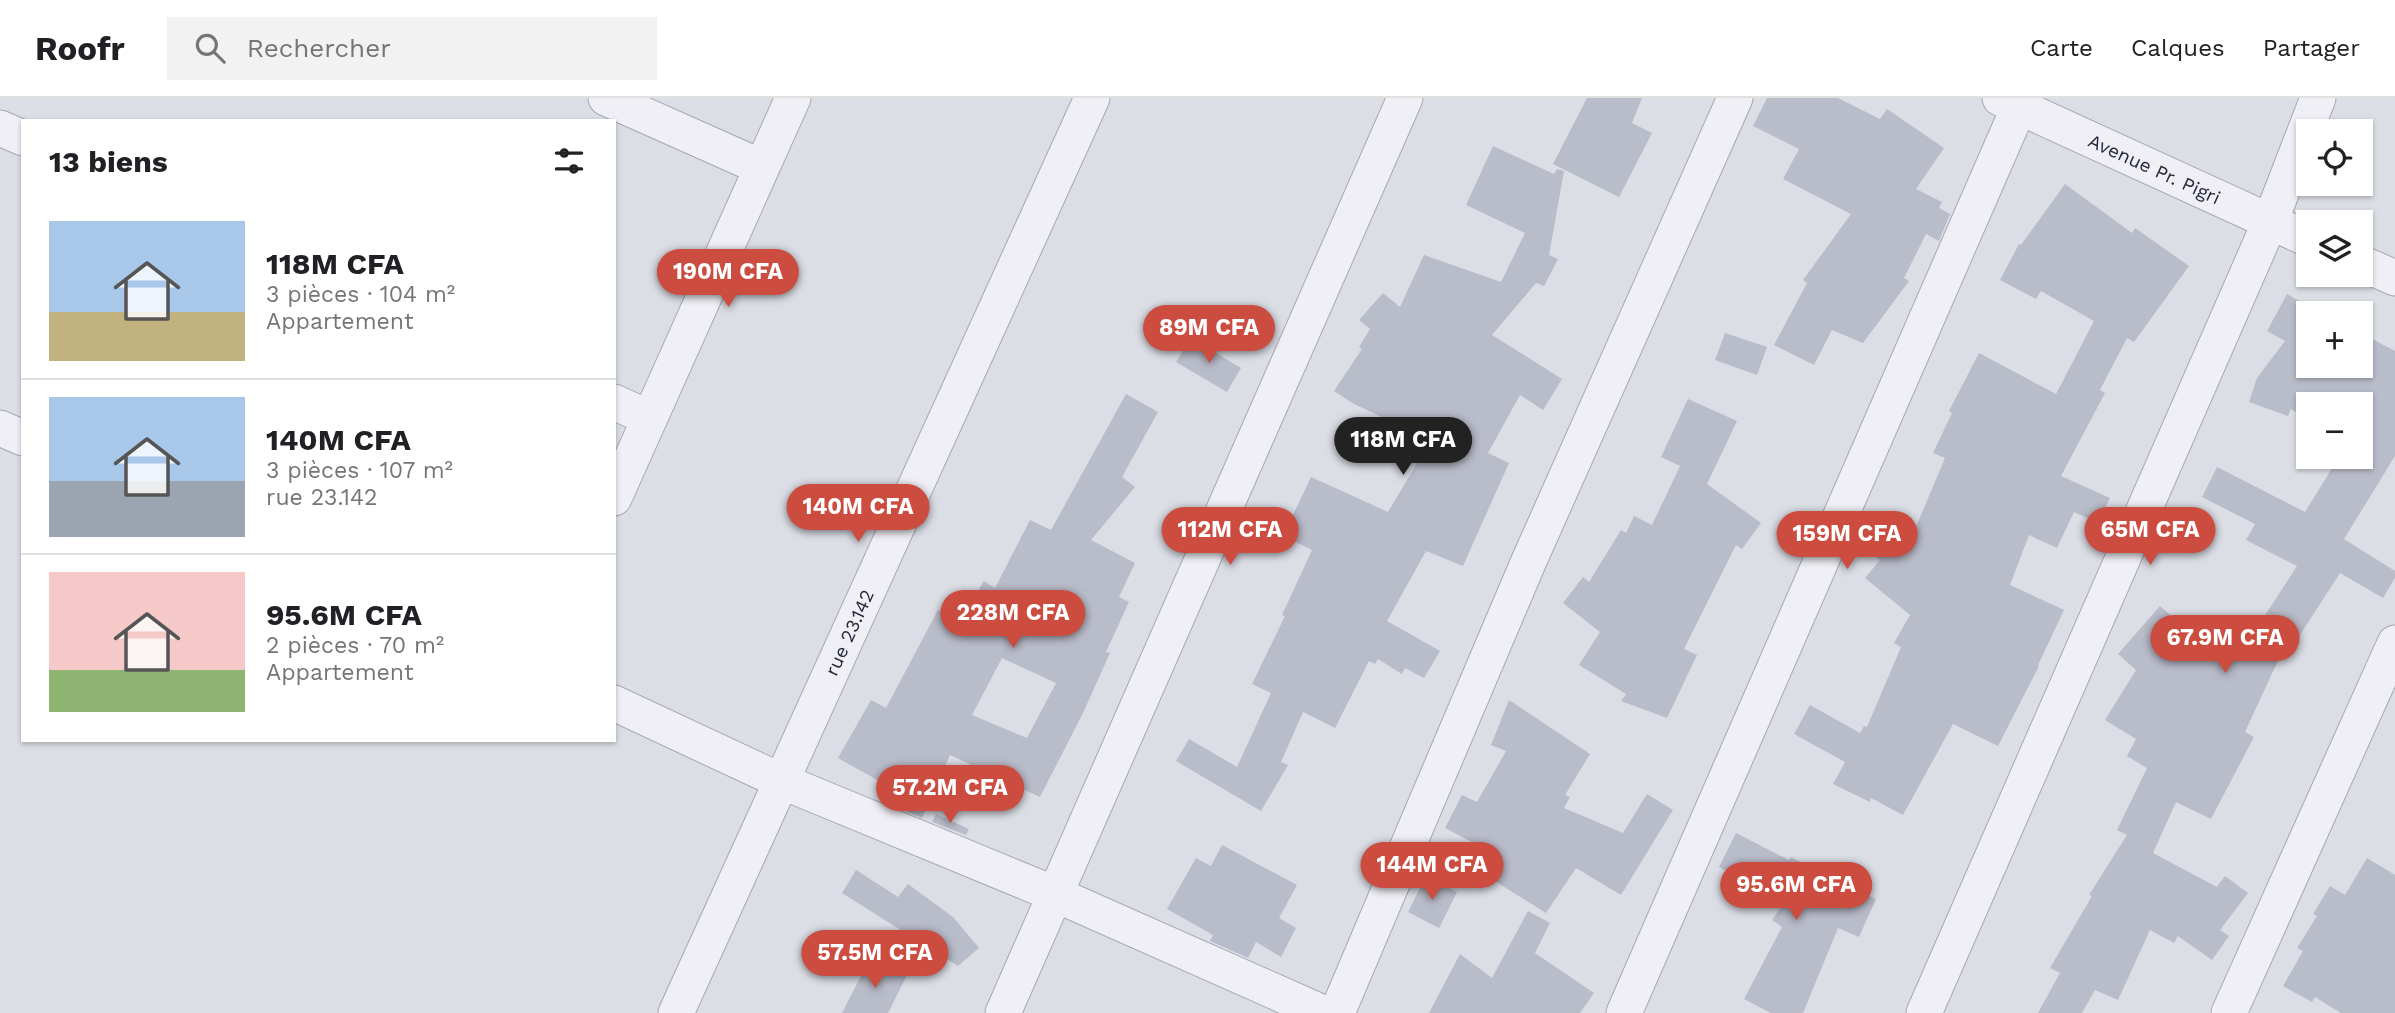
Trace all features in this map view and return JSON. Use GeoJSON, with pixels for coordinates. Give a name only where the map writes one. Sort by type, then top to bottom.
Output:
{"type":"FeatureCollection","features":[{"type":"Feature","properties":{"kind":"street"},"geometry":{"type":"LineString","coordinates":[[606,98],[761,167]]}},
{"type":"Feature","properties":{"kind":"street"},"geometry":{"type":"LineString","coordinates":[[616,493],[793,98]]}},
{"type":"Feature","properties":{"kind":"street","name":"rue 23.142"},"geometry":{"type":"LineString","coordinates":[[676,1013],[1092,98]]}},
{"type":"Feature","properties":{"kind":"street"},"geometry":{"type":"LineString","coordinates":[[1003,1013],[1405,98]]}},
{"type":"Feature","properties":{"kind":"street"},"geometry":{"type":"LineString","coordinates":[[1337,1013],[1528,563],[1734,98]]}},
{"type":"Feature","properties":{"kind":"street"},"geometry":{"type":"LineString","coordinates":[[1924,1013],[2270,222],[2318,98]]}},
{"type":"Feature","properties":{"kind":"street"},"geometry":{"type":"LineString","coordinates":[[1624,1013],[2009,102]]}},
{"type":"Feature","properties":{"kind":"street","name":"Avenue Pr. Pigri"},"geometry":{"type":"LineString","coordinates":[[2009,102],[2296,234]]}},
{"type":"Feature","properties":{"kind":"street"},"geometry":{"type":"LineString","coordinates":[[0,128],[21,137]]}},
{"type":"Feature","properties":{"kind":"street"},"geometry":{"type":"LineString","coordinates":[[2373,268],[2395,278]]}},
{"type":"Feature","properties":{"kind":"street"},"geometry":{"type":"LineString","coordinates":[[616,403],[649,418]]}},
{"type":"Feature","properties":{"kind":"street"},"geometry":{"type":"LineString","coordinates":[[0,428],[21,437]]}},
{"type":"Feature","properties":{"kind":"street"},"geometry":{"type":"LineString","coordinates":[[2229,1013],[2395,643]]}},
{"type":"Feature","properties":{"kind":"street"},"geometry":{"type":"LineString","coordinates":[[616,705],[781,780],[1057,895],[1323,1013]]}},
{"type":"Feature","properties":{"kind":"building"},"geometry":{"type":"Polygon","coordinates":[[[1587,98],[1642,98],[1632,123],[1652,133],[1619,197],[1553,164],[1587,98]]]}},
{"type":"Feature","properties":{"kind":"building"},"geometry":{"type":"Polygon","coordinates":[[[1767,98],[1838,98],[1880,119],[1887,109],[1944,148],[1916,189],[1942,202],[1939,208],[1950,214],[1939,241],[1926,234],[1904,278],[1909,281],[1863,343],[1832,330],[1814,365],[1774,345],[1807,283],[1803,280],[1851,214],[1783,179],[1799,149],[1753,126],[1767,98]]]}},
{"type":"Feature","properties":{"kind":"building"},"geometry":{"type":"Polygon","coordinates":[[[1493,146],[1554,174],[1557,169],[1564,171],[1549,255],[1558,259],[1544,286],[1536,283],[1492,335],[1562,379],[1543,410],[1520,395],[1488,453],[1509,463],[1463,566],[1426,551],[1387,621],[1440,651],[1424,678],[1405,668],[1402,674],[1378,659],[1375,664],[1369,661],[1335,728],[1303,712],[1281,762],[1288,765],[1261,811],[1176,761],[1189,739],[1237,767],[1271,693],[1252,684],[1285,616],[1282,615],[1312,550],[1283,536],[1311,477],[1388,512],[1431,440],[1354,404],[1334,391],[1362,349],[1359,347],[1370,329],[1359,320],[1383,293],[1400,307],[1424,255],[1501,282],[1525,233],[1466,205],[1493,146]]]}},
{"type":"Feature","properties":{"kind":"building"},"geometry":{"type":"Polygon","coordinates":[[[2065,184],[2132,233],[2135,228],[2189,266],[2134,342],[2127,338],[2100,390],[2105,393],[2061,476],[2110,498],[2098,523],[2074,512],[2057,548],[2029,535],[2010,585],[2064,610],[1998,746],[1953,724],[1903,815],[1871,798],[1870,802],[1833,784],[1845,762],[1794,734],[1810,705],[1860,733],[1864,726],[1867,727],[1901,647],[1894,643],[1910,615],[1865,578],[1880,560],[1871,553],[1891,526],[1910,541],[1945,458],[1933,453],[1952,413],[1949,411],[1979,353],[2056,394],[2094,321],[2041,291],[2036,299],[2000,280],[2019,244],[2021,245],[2065,184]]]}},
{"type":"Feature","properties":{"kind":"building"},"geometry":{"type":"Polygon","coordinates":[[[2287,294],[2299,301],[2296,301],[2296,378],[2373,378],[2373,339],[2395,351],[2395,456],[2344,539],[2395,571],[2395,578],[2383,598],[2340,573],[2287,655],[2282,652],[2245,732],[2254,737],[2211,819],[2176,802],[2153,853],[2217,887],[2225,876],[2248,893],[2220,930],[2229,936],[2212,960],[2178,936],[2174,943],[2150,930],[2118,1000],[2095,990],[2082,1013],[2038,1013],[2060,973],[2050,968],[2092,896],[2089,895],[2127,835],[2117,830],[2147,768],[2127,756],[2136,739],[2105,720],[2136,670],[2118,654],[2160,606],[2199,640],[2238,657],[2297,566],[2246,540],[2255,524],[2202,497],[2217,467],[2305,512],[2332,469],[2373,469],[2373,392],[2296,392],[2296,412],[2291,409],[2288,416],[2249,402],[2257,378],[2285,341],[2267,331],[2287,294]]]}},
{"type":"Feature","properties":{"kind":"building"},"geometry":{"type":"Polygon","coordinates":[[[1725,333],[1767,347],[1757,375],[1715,360],[1725,333]]]}},
{"type":"Feature","properties":{"kind":"building"},"geometry":{"type":"Polygon","coordinates":[[[1191,338],[1241,368],[1227,392],[1176,362],[1191,338]]]}},
{"type":"Feature","properties":{"kind":"building"},"geometry":{"type":"Polygon","coordinates":[[[1126,394],[1158,412],[1122,477],[1135,487],[1091,540],[1135,563],[1119,597],[1129,602],[1106,652],[1110,653],[1083,713],[1040,797],[950,755],[922,818],[880,800],[888,786],[838,758],[871,700],[886,708],[938,610],[958,622],[984,581],[995,588],[1030,520],[1051,530],[1126,394]],[[1002,658],[972,715],[1027,738],[1056,683],[1002,658]]]}},
{"type":"Feature","properties":{"kind":"building"},"geometry":{"type":"Polygon","coordinates":[[[1688,399],[1737,421],[1707,484],[1761,523],[1742,549],[1736,545],[1684,649],[1697,655],[1667,718],[1621,701],[1626,694],[1579,665],[1600,632],[1563,603],[1583,577],[1589,582],[1621,530],[1626,533],[1634,516],[1652,525],[1680,466],[1661,457],[1688,399]]]}},
{"type":"Feature","properties":{"kind":"building"},"geometry":{"type":"Polygon","coordinates":[[[1509,700],[1590,754],[1565,795],[1570,797],[1564,808],[1623,833],[1647,794],[1673,810],[1621,895],[1576,868],[1546,913],[1485,875],[1497,855],[1445,828],[1462,795],[1477,802],[1506,751],[1491,745],[1509,700]]]}},
{"type":"Feature","properties":{"kind":"building"},"geometry":{"type":"Polygon","coordinates":[[[936,814],[969,829],[966,835],[932,822],[936,814]]]}},
{"type":"Feature","properties":{"kind":"building"},"geometry":{"type":"Polygon","coordinates":[[[1736,833],[1876,899],[1859,937],[1838,928],[1803,1013],[1771,1013],[1744,999],[1782,927],[1772,920],[1785,901],[1719,867],[1736,833]]]}},
{"type":"Feature","properties":{"kind":"building"},"geometry":{"type":"Polygon","coordinates":[[[1222,845],[1297,885],[1279,918],[1296,928],[1281,957],[1256,942],[1248,958],[1210,941],[1213,935],[1167,909],[1196,858],[1211,866],[1222,845]]]}},
{"type":"Feature","properties":{"kind":"building"},"geometry":{"type":"Polygon","coordinates":[[[2367,858],[2395,875],[2395,1013],[2341,1013],[2315,997],[2312,1002],[2283,986],[2303,951],[2297,948],[2317,916],[2313,914],[2330,886],[2345,895],[2367,858]]]}},
{"type":"Feature","properties":{"kind":"building"},"geometry":{"type":"Polygon","coordinates":[[[856,870],[898,897],[908,884],[953,917],[979,948],[958,966],[842,893],[856,870]]]}},
{"type":"Feature","properties":{"kind":"building"},"geometry":{"type":"Polygon","coordinates":[[[1426,876],[1457,892],[1439,928],[1408,912],[1426,876]]]}},
{"type":"Feature","properties":{"kind":"building"},"geometry":{"type":"Polygon","coordinates":[[[1528,911],[1550,923],[1535,953],[1594,993],[1580,1013],[1429,1013],[1460,954],[1492,978],[1528,911]]]}},
{"type":"Feature","properties":{"kind":"building"},"geometry":{"type":"Polygon","coordinates":[[[870,958],[907,975],[888,1013],[842,1013],[870,958]]]}}]}
